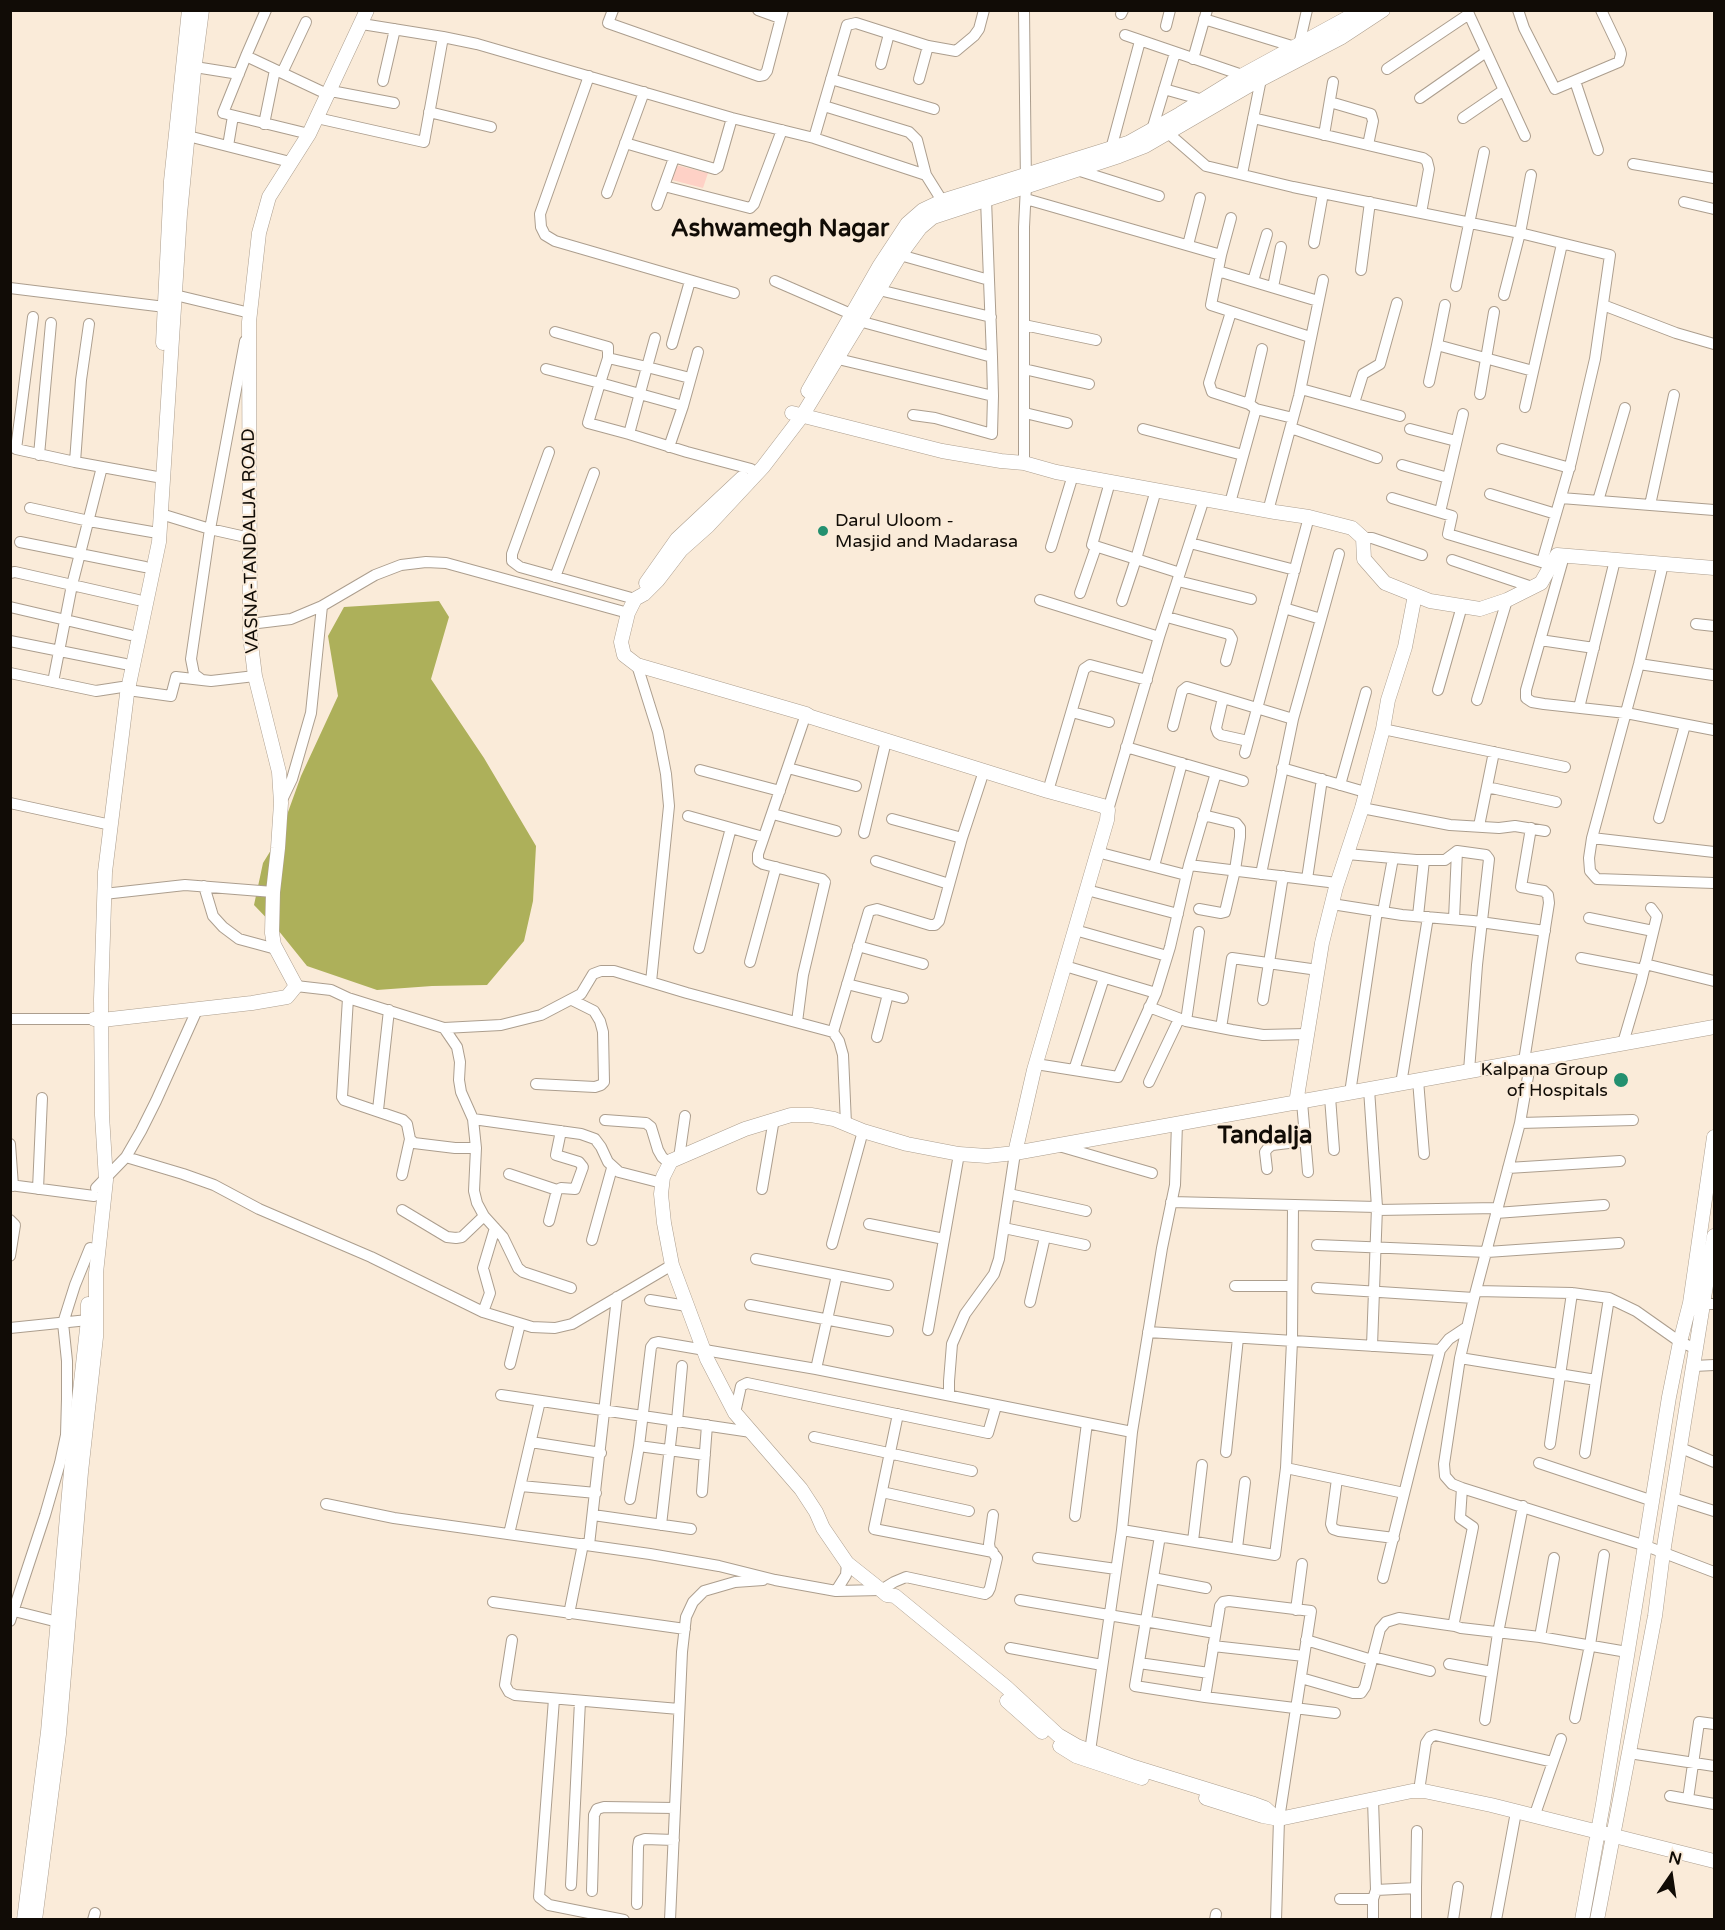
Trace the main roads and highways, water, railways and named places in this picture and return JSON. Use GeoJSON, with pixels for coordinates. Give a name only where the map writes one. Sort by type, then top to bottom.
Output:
{"type":"FeatureCollection","features":[{"type":"Feature","properties":{"kind":"place","name":"Darul Uloom - Masjid and Madarasa"},"geometry":{"type":"Point","coordinates":[823,531]}},
{"type":"Feature","properties":{"kind":"place","name":"Kalpana Group of Hospitals"},"geometry":{"type":"Point","coordinates":[1621,1080]}},
{"type":"Feature","properties":{"kind":"district","name":"Ashwamegh Nagar"},"geometry":{"type":"Point","coordinates":[780,230]}},
{"type":"Feature","properties":{"kind":"district","name":"Tandalja"},"geometry":{"type":"Point","coordinates":[1265,1137]}}]}
